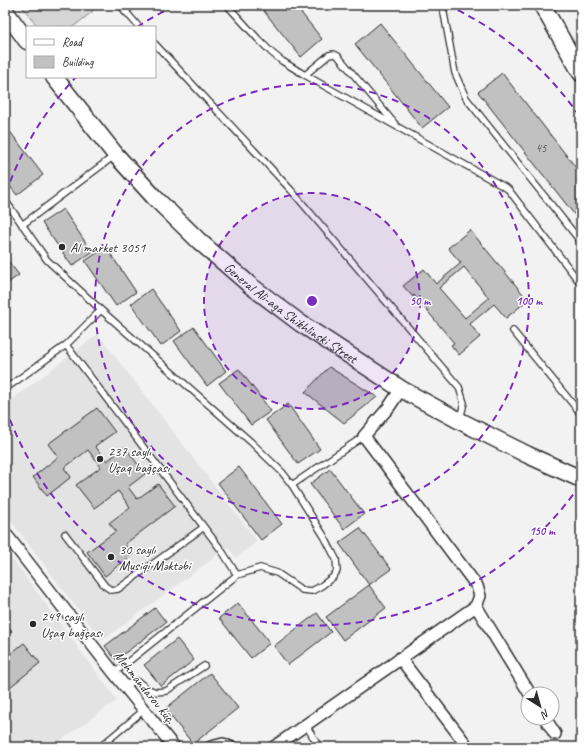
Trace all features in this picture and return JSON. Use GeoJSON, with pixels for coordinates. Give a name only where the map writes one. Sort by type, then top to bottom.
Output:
{"type":"FeatureCollection","features":[{"type":"Feature","properties":{"kind":"main road"},"geometry":{"type":"LineString","coordinates":[[542,5],[581,73]]}},
{"type":"Feature","properties":{"kind":"main road"},"geometry":{"type":"LineString","coordinates":[[5,11],[26,40]]}},
{"type":"Feature","properties":{"kind":"main road","name":"General Ali-aga Shikhlinski Street"},"geometry":{"type":"LineString","coordinates":[[55,78],[115,154],[154,197],[194,236],[251,286],[300,323],[401,389],[528,455],[581,479]]}},
{"type":"Feature","properties":{"kind":"street"},"geometry":{"type":"LineString","coordinates":[[274,747],[476,606],[480,596],[477,586],[364,436],[389,407],[401,389]]}},
{"type":"Feature","properties":{"kind":"street","name":"Mehmandarov küç."},"geometry":{"type":"LineString","coordinates":[[5,533],[114,673],[174,747]]}},
{"type":"Feature","properties":{"kind":"street"},"geometry":{"type":"LineString","coordinates":[[476,606],[525,686]]}},
{"type":"Feature","properties":{"kind":"street"},"geometry":{"type":"LineString","coordinates":[[400,658],[468,747]]}},
{"type":"Feature","properties":{"kind":"street"},"geometry":{"type":"LineString","coordinates":[[550,726],[555,734]]}},
{"type":"Feature","properties":{"kind":"street"},"geometry":{"type":"LineString","coordinates":[[211,747],[223,744],[230,747]]}},
{"type":"Feature","properties":{"kind":"lane"},"geometry":{"type":"LineString","coordinates":[[120,5],[139,26]]}},
{"type":"Feature","properties":{"kind":"lane"},"geometry":{"type":"LineString","coordinates":[[125,12],[133,5]]}},
{"type":"Feature","properties":{"kind":"lane"},"geometry":{"type":"LineString","coordinates":[[227,5],[258,39],[282,61],[304,75],[508,189],[581,284]]}},
{"type":"Feature","properties":{"kind":"lane"},"geometry":{"type":"LineString","coordinates":[[442,5],[455,73],[466,98],[581,242]]}},
{"type":"Feature","properties":{"kind":"lane"},"geometry":{"type":"LineString","coordinates":[[156,45],[291,190],[459,387],[464,403],[460,421]]}},
{"type":"Feature","properties":{"kind":"lane"},"geometry":{"type":"LineString","coordinates":[[304,75],[329,55],[334,54],[338,56],[398,127]]}},
{"type":"Feature","properties":{"kind":"lane"},"geometry":{"type":"LineString","coordinates":[[22,225],[115,154]]}},
{"type":"Feature","properties":{"kind":"lane"},"geometry":{"type":"LineString","coordinates":[[5,200],[47,260],[101,310],[251,442],[282,472],[292,485],[324,536],[336,559],[338,571],[333,577],[312,591],[302,590],[277,573],[260,568],[237,575],[114,673]]}},
{"type":"Feature","properties":{"kind":"lane"},"geometry":{"type":"LineString","coordinates":[[5,389],[66,345],[101,310]]}},
{"type":"Feature","properties":{"kind":"lane"},"geometry":{"type":"LineString","coordinates":[[513,331],[581,414]]}},
{"type":"Feature","properties":{"kind":"lane"},"geometry":{"type":"LineString","coordinates":[[66,345],[222,551],[237,575]]}},
{"type":"Feature","properties":{"kind":"lane"},"geometry":{"type":"LineString","coordinates":[[292,485],[364,436]]}},
{"type":"Feature","properties":{"kind":"lane"},"geometry":{"type":"LineString","coordinates":[[65,534],[105,586],[111,590],[118,590],[204,527]]}},
{"type":"Feature","properties":{"kind":"lane"},"geometry":{"type":"LineString","coordinates":[[125,686],[137,681],[148,689],[156,692],[166,691],[204,666]]}},
{"type":"Feature","properties":{"kind":"lane"},"geometry":{"type":"LineString","coordinates":[[100,747],[144,710]]}},
{"type":"Feature","properties":{"kind":"lane"},"geometry":{"type":"LineString","coordinates":[[306,725],[319,747]]}},
{"type":"Feature","properties":{"kind":"shaded area"},"geometry":{"type":"Polygon","coordinates":[[[21,5],[88,5],[93,11],[74,26],[37,26],[21,5]]]}},
{"type":"Feature","properties":{"kind":"shaded area","name":"237 saylı Uşaq bağçası"},"geometry":{"type":"Polygon","coordinates":[[[98,334],[257,541],[236,558],[228,547],[102,641],[5,513],[5,405],[98,334]]]}},
{"type":"Feature","properties":{"kind":"shaded area","name":"249 saylı Uşaq bağçası"},"geometry":{"type":"Polygon","coordinates":[[[5,549],[117,700],[52,747],[5,747],[5,549]]]}},
{"type":"Feature","properties":{"kind":"building"},"geometry":{"type":"Polygon","coordinates":[[[259,5],[295,5],[322,39],[301,57],[259,5]]]}},
{"type":"Feature","properties":{"kind":"building"},"geometry":{"type":"Polygon","coordinates":[[[380,23],[448,107],[422,128],[355,44],[380,23]]]}},
{"type":"Feature","properties":{"kind":"building"},"geometry":{"type":"Polygon","coordinates":[[[502,73],[581,174],[581,223],[478,92],[502,73]]]}},
{"type":"Feature","properties":{"kind":"building"},"geometry":{"type":"Polygon","coordinates":[[[5,125],[43,175],[17,195],[5,180],[5,125]]]}},
{"type":"Feature","properties":{"kind":"building"},"geometry":{"type":"Polygon","coordinates":[[[63,209],[92,252],[72,266],[42,223],[63,209]]]}},
{"type":"Feature","properties":{"kind":"building"},"geometry":{"type":"Polygon","coordinates":[[[470,230],[528,300],[506,318],[494,304],[470,324],[480,337],[459,355],[451,345],[454,343],[414,295],[413,297],[403,286],[424,269],[436,284],[461,263],[448,248],[470,230]],[[464,267],[439,288],[465,318],[489,298],[464,267]]]}},
{"type":"Feature","properties":{"kind":"building"},"geometry":{"type":"Polygon","coordinates":[[[106,247],[136,292],[116,306],[85,261],[106,247]]]}},
{"type":"Feature","properties":{"kind":"building"},"geometry":{"type":"Polygon","coordinates":[[[5,257],[19,275],[5,285],[5,257]]]}},
{"type":"Feature","properties":{"kind":"building"},"geometry":{"type":"Polygon","coordinates":[[[151,289],[181,331],[161,346],[131,304],[151,289]]]}},
{"type":"Feature","properties":{"kind":"building"},"geometry":{"type":"Polygon","coordinates":[[[194,327],[226,371],[207,386],[174,341],[194,327]]]}},
{"type":"Feature","properties":{"kind":"building"},"geometry":{"type":"Polygon","coordinates":[[[329,367],[377,397],[344,423],[305,392],[329,367]]]}},
{"type":"Feature","properties":{"kind":"building"},"geometry":{"type":"Polygon","coordinates":[[[239,369],[271,411],[251,425],[219,383],[239,369]]]}},
{"type":"Feature","properties":{"kind":"building"},"geometry":{"type":"Polygon","coordinates":[[[288,404],[320,449],[298,464],[266,420],[288,404]]]}},
{"type":"Feature","properties":{"kind":"building"},"geometry":{"type":"Polygon","coordinates":[[[97,408],[115,432],[95,446],[107,461],[125,447],[145,474],[128,487],[137,499],[158,484],[175,506],[125,544],[133,554],[105,576],[87,552],[116,531],[109,523],[130,507],[118,491],[94,508],[76,485],[101,467],[88,450],[64,468],[71,477],[47,496],[33,477],[58,457],[48,444],[97,408]]]}},
{"type":"Feature","properties":{"kind":"building"},"geometry":{"type":"Polygon","coordinates":[[[239,467],[282,524],[261,540],[218,483],[239,467]]]}},
{"type":"Feature","properties":{"kind":"building"},"geometry":{"type":"Polygon","coordinates":[[[330,469],[364,514],[344,529],[310,484],[330,469]]]}},
{"type":"Feature","properties":{"kind":"building"},"geometry":{"type":"Polygon","coordinates":[[[360,528],[391,569],[369,585],[339,543],[360,528]]]}},
{"type":"Feature","properties":{"kind":"building"},"geometry":{"type":"Polygon","coordinates":[[[369,585],[386,608],[343,640],[326,617],[369,585]]]}},
{"type":"Feature","properties":{"kind":"building"},"geometry":{"type":"Polygon","coordinates":[[[238,603],[270,643],[251,658],[219,618],[238,603]]]}},
{"type":"Feature","properties":{"kind":"building"},"geometry":{"type":"Polygon","coordinates":[[[155,608],[166,622],[116,660],[105,646],[155,608]]]}},
{"type":"Feature","properties":{"kind":"building"},"geometry":{"type":"Polygon","coordinates":[[[317,613],[331,632],[288,665],[274,646],[317,613]]]}},
{"type":"Feature","properties":{"kind":"building"},"geometry":{"type":"Polygon","coordinates":[[[5,622],[12,631],[5,637],[5,622]]]}},
{"type":"Feature","properties":{"kind":"building"},"geometry":{"type":"Polygon","coordinates":[[[177,639],[194,660],[161,686],[144,665],[177,639]]]}},
{"type":"Feature","properties":{"kind":"building"},"geometry":{"type":"Polygon","coordinates":[[[24,643],[40,663],[5,691],[5,658],[24,643]]]}},
{"type":"Feature","properties":{"kind":"building"},"geometry":{"type":"Polygon","coordinates":[[[210,673],[238,708],[193,744],[165,709],[210,673]]]}},
{"type":"Feature","properties":{"kind":"place","name":"Al market 3051"},"geometry":{"type":"Point","coordinates":[62,247]}},
{"type":"Feature","properties":{"kind":"place","name":"237 saylı Uşaq bağçası"},"geometry":{"type":"Point","coordinates":[100,459]}},
{"type":"Feature","properties":{"kind":"place","name":"30 saylı Musiqi Məktəbi"},"geometry":{"type":"Point","coordinates":[111,557]}},
{"type":"Feature","properties":{"kind":"place","name":"249 saylı Uşaq bağçası"},"geometry":{"type":"Point","coordinates":[33,624]}}]}
